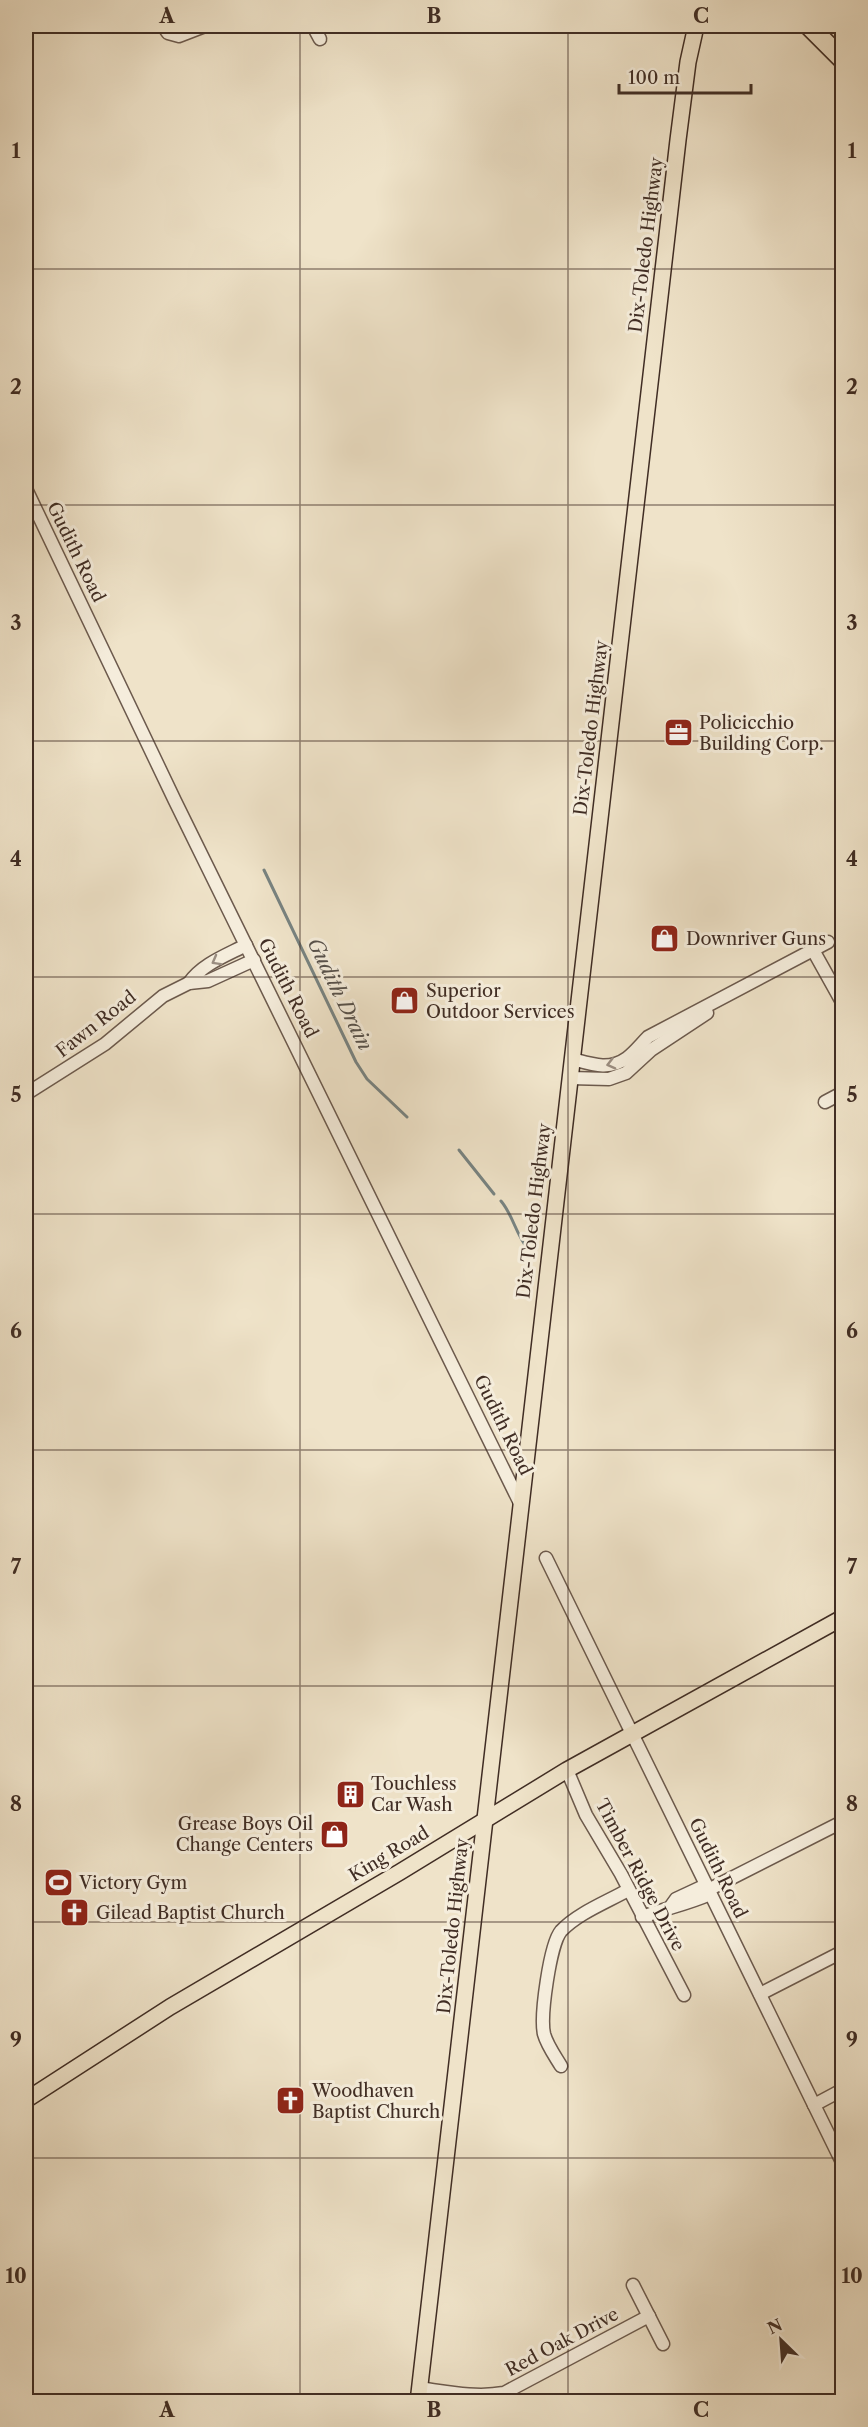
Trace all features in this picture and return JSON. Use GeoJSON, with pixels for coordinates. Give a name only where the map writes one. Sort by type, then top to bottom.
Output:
{"type":"FeatureCollection","features":[{"type":"Feature","properties":{"kind":"highway"},"geometry":{"type":"LineString","coordinates":[[809,26],[843,59]]}},
{"type":"Feature","properties":{"kind":"main road","name":"Dix-Toledo Highway"},"geometry":{"type":"LineString","coordinates":[[418,2395],[678,140],[696,26]]}},
{"type":"Feature","properties":{"kind":"main road","name":"King Road"},"geometry":{"type":"LineString","coordinates":[[26,2100],[170,2007],[567,1770],[843,1618]]}},
{"type":"Feature","properties":{"kind":"street"},"geometry":{"type":"LineString","coordinates":[[163,26],[168,33],[175,36],[184,36],[205,26]]}},
{"type":"Feature","properties":{"kind":"street"},"geometry":{"type":"LineString","coordinates":[[313,26],[320,39]]}},
{"type":"Feature","properties":{"kind":"street","name":"Gudith Road"},"geometry":{"type":"LineString","coordinates":[[26,489],[246,945],[520,1503]]}},
{"type":"Feature","properties":{"kind":"street"},"geometry":{"type":"LineString","coordinates":[[572,1059],[601,1066],[615,1065],[733,994],[828,942]]}},
{"type":"Feature","properties":{"kind":"street","name":"Fawn Road"},"geometry":{"type":"LineString","coordinates":[[189,983],[202,969],[246,945]]}},
{"type":"Feature","properties":{"kind":"street"},"geometry":{"type":"LineString","coordinates":[[813,950],[843,1002]]}},
{"type":"Feature","properties":{"kind":"street","name":"Fawn Road"},"geometry":{"type":"LineString","coordinates":[[26,1094],[105,1044],[163,996],[189,983],[208,981],[254,960]]}},
{"type":"Feature","properties":{"kind":"street"},"geometry":{"type":"LineString","coordinates":[[570,1078],[609,1078],[626,1073],[648,1046]]}},
{"type":"Feature","properties":{"kind":"street"},"geometry":{"type":"LineString","coordinates":[[825,1102],[843,1093]]}},
{"type":"Feature","properties":{"kind":"street","name":"Gudith Road"},"geometry":{"type":"LineString","coordinates":[[546,1558],[843,2162]]}},
{"type":"Feature","properties":{"kind":"street","name":"Timber Ridge Drive"},"geometry":{"type":"LineString","coordinates":[[567,1770],[586,1815],[621,1874],[684,1995]]}},
{"type":"Feature","properties":{"kind":"street"},"geometry":{"type":"LineString","coordinates":[[642,1917],[671,1906],[676,1899],[708,1890],[843,1822]]}},
{"type":"Feature","properties":{"kind":"street"},"geometry":{"type":"LineString","coordinates":[[561,2066],[548,2045],[543,2029],[549,1966],[554,1943],[561,1931],[571,1922],[628,1890]]}},
{"type":"Feature","properties":{"kind":"street"},"geometry":{"type":"LineString","coordinates":[[760,1994],[843,1952]]}},
{"type":"Feature","properties":{"kind":"street"},"geometry":{"type":"LineString","coordinates":[[814,2105],[843,2090]]}},
{"type":"Feature","properties":{"kind":"street"},"geometry":{"type":"LineString","coordinates":[[633,2285],[663,2344]]}},
{"type":"Feature","properties":{"kind":"street","name":"Red Oak Drive"},"geometry":{"type":"LineString","coordinates":[[418,2395],[489,2396],[504,2393],[649,2316]]}},
{"type":"Feature","properties":{"kind":"waterway","name":"Gudith Drain"},"geometry":{"type":"LineString","coordinates":[[264,870],[356,1062],[367,1079],[407,1117]]}},
{"type":"Feature","properties":{"kind":"waterway","name":"Gudith Drain"},"geometry":{"type":"LineString","coordinates":[[459,1150],[494,1194]]}},
{"type":"Feature","properties":{"kind":"waterway","name":"Gudith Drain"},"geometry":{"type":"LineString","coordinates":[[501,1201],[528,1249]]}},
{"type":"Feature","properties":{"kind":"place","name":"Policicchio Building Corp."},"geometry":{"type":"Point","coordinates":[678,733]}},
{"type":"Feature","properties":{"kind":"place","name":"Downriver Guns"},"geometry":{"type":"Point","coordinates":[665,939]}},
{"type":"Feature","properties":{"kind":"place","name":"Superior Outdoor Services"},"geometry":{"type":"Point","coordinates":[405,1001]}},
{"type":"Feature","properties":{"kind":"place","name":"Touchless Car Wash"},"geometry":{"type":"Point","coordinates":[350,1794]}},
{"type":"Feature","properties":{"kind":"place","name":"Grease Boys Oil Change Centers"},"geometry":{"type":"Point","coordinates":[334,1834]}},
{"type":"Feature","properties":{"kind":"place","name":"Victory Gym"},"geometry":{"type":"Point","coordinates":[58,1883]}},
{"type":"Feature","properties":{"kind":"place","name":"Gilead Baptist Church"},"geometry":{"type":"Point","coordinates":[75,1913]}},
{"type":"Feature","properties":{"kind":"place","name":"Woodhaven Baptist Church"},"geometry":{"type":"Point","coordinates":[291,2101]}}]}
